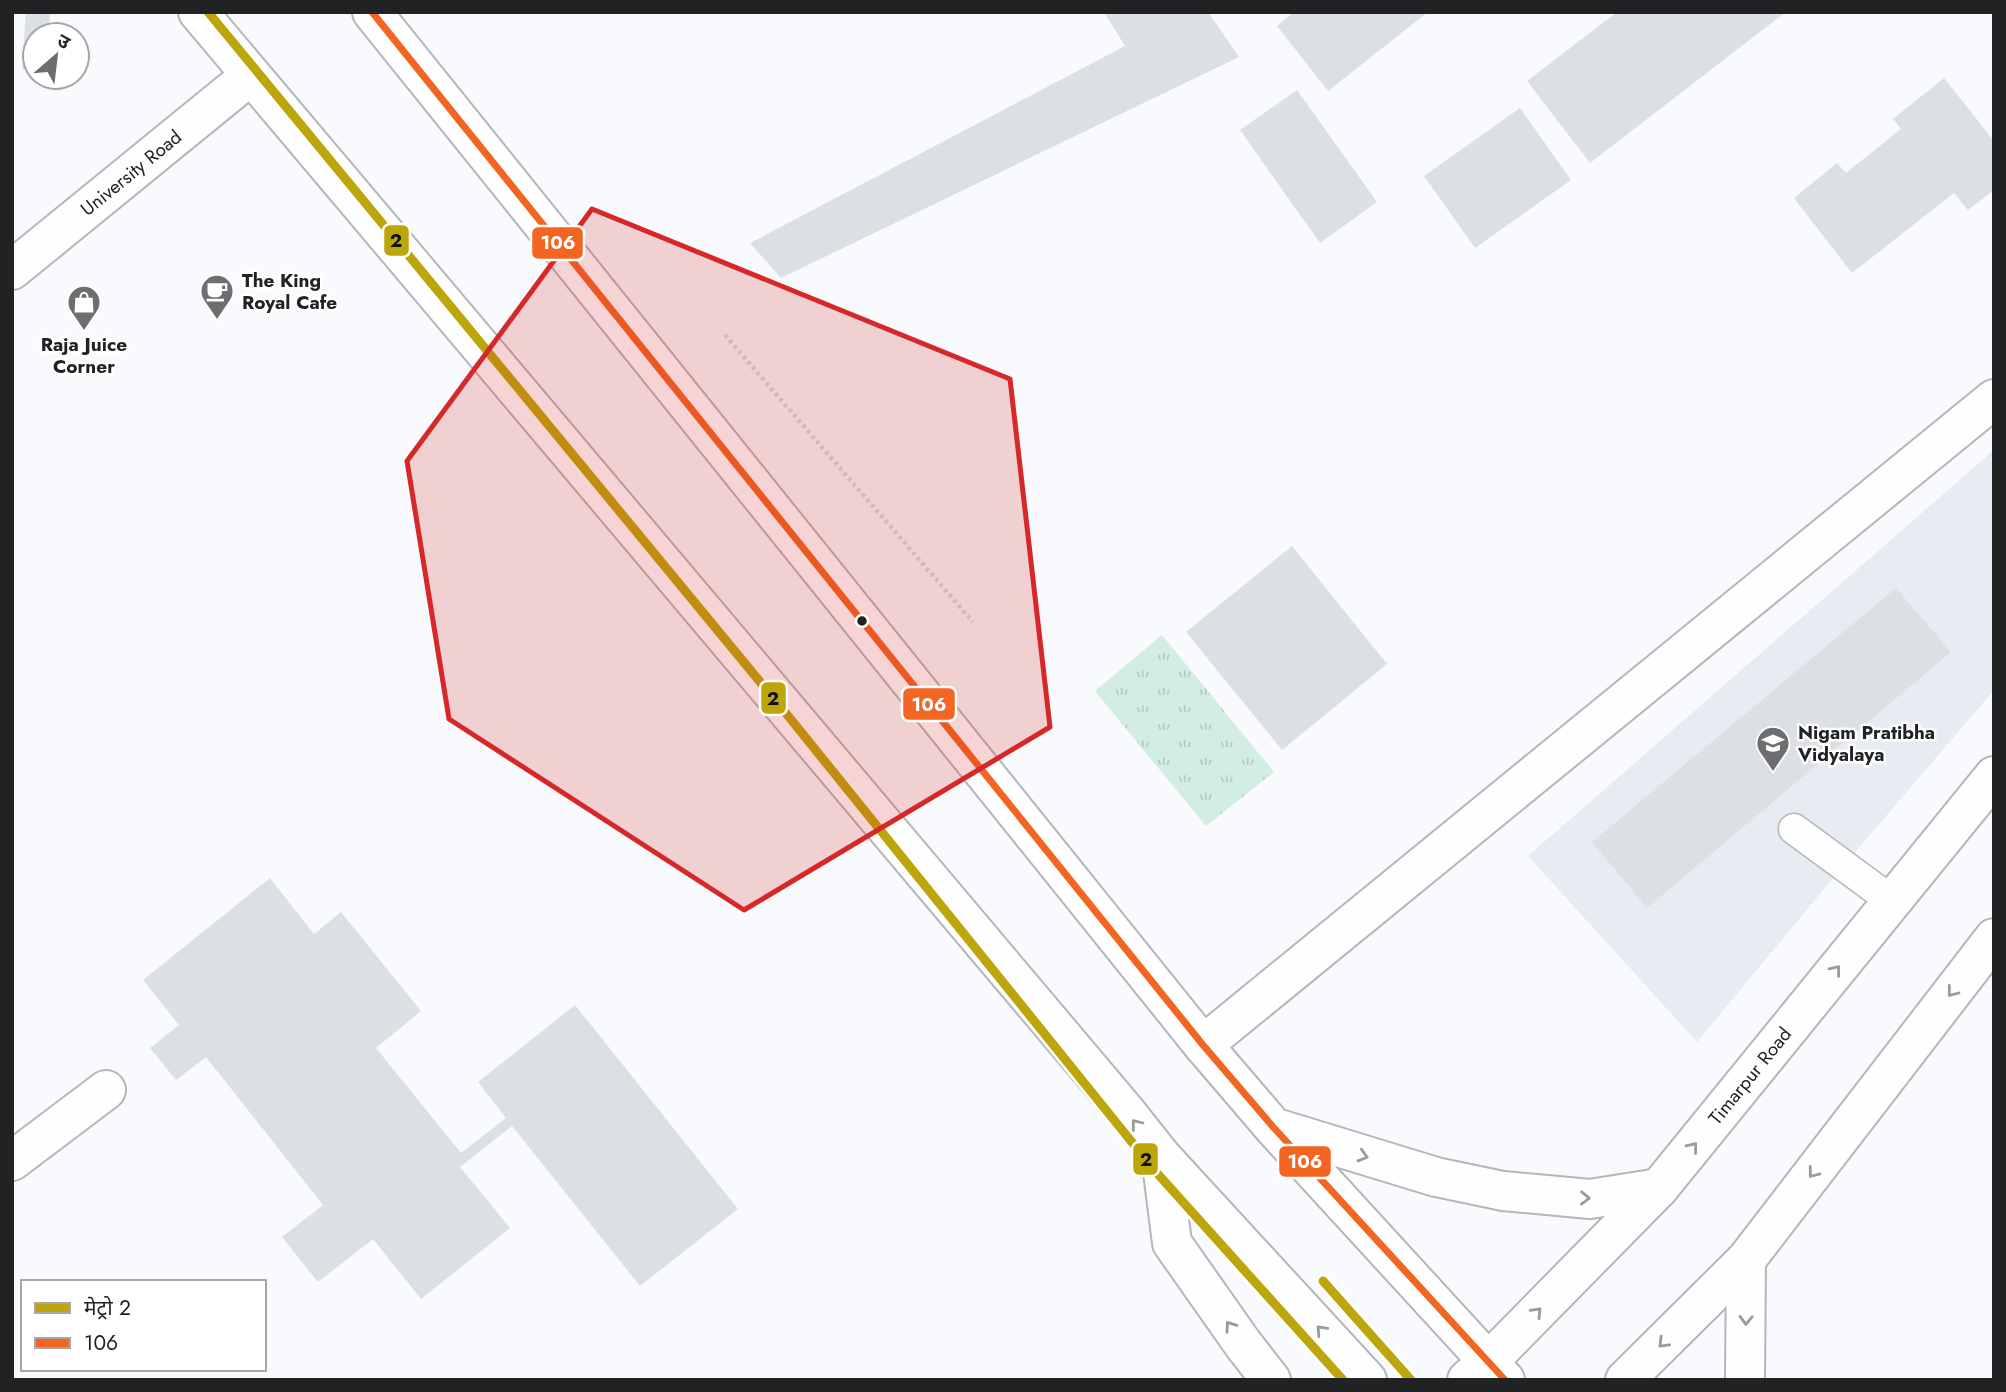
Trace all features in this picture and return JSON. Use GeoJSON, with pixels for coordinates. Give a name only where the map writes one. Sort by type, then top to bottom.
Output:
{"type":"FeatureCollection","features":[{"type":"Feature","properties":{"kind":"main road"},"geometry":{"type":"LineString","coordinates":[[198,12],[1101,1081],[1161,1156],[1367,1380]]}},
{"type":"Feature","properties":{"kind":"main road"},"geometry":{"type":"LineString","coordinates":[[372,12],[1203,1045],[1487,1374]]}},
{"type":"Feature","properties":{"kind":"main road","name":"University Road"},"geometry":{"type":"LineString","coordinates":[[12,270],[250,76]]}},
{"type":"Feature","properties":{"kind":"main road"},"geometry":{"type":"LineString","coordinates":[[1203,1045],[1994,399]]}},
{"type":"Feature","properties":{"kind":"main road","name":"Timarpur Road"},"geometry":{"type":"LineString","coordinates":[[1487,1374],[1659,1188],[1994,776]]}},
{"type":"Feature","properties":{"kind":"main road"},"geometry":{"type":"LineString","coordinates":[[1625,1380],[1746,1260],[1994,939]]}},
{"type":"Feature","properties":{"kind":"main road"},"geometry":{"type":"LineString","coordinates":[[12,1161],[106,1090]]}},
{"type":"Feature","properties":{"kind":"main road"},"geometry":{"type":"LineString","coordinates":[[1274,1128],[1436,1177],[1503,1191],[1590,1199],[1659,1188]]}},
{"type":"Feature","properties":{"kind":"main road"},"geometry":{"type":"LineString","coordinates":[[1161,1156],[1172,1243],[1243,1344],[1272,1380]]}},
{"type":"Feature","properties":{"kind":"main road"},"geometry":{"type":"LineString","coordinates":[[1745,1380],[1746,1260]]}},
{"type":"Feature","properties":{"kind":"lane"},"geometry":{"type":"LineString","coordinates":[[1794,829],[1892,901]]}},
{"type":"Feature","properties":{"kind":"path"},"geometry":{"type":"LineString","coordinates":[[725,335],[973,622]]}},
{"type":"Feature","properties":{"kind":"highlighted area"},"geometry":{"type":"Polygon","coordinates":[[[592,209],[1010,379],[1050,727],[744,910],[449,719],[407,461],[592,209]]]}},
{"type":"Feature","properties":{"kind":"shaded area","name":"Nigam Pratibha Vidyalaya"},"geometry":{"type":"Polygon","coordinates":[[[1994,450],[1994,690],[1697,1042],[1528,856],[1994,450]]]}},
{"type":"Feature","properties":{"kind":"green space"},"geometry":{"type":"Polygon","coordinates":[[[1162,635],[1274,772],[1206,826],[1095,691],[1162,635]]]}},
{"type":"Feature","properties":{"kind":"building"},"geometry":{"type":"Polygon","coordinates":[[[26,12],[50,12],[50,21],[25,21],[26,12]]]}},
{"type":"Feature","properties":{"kind":"building"},"geometry":{"type":"Polygon","coordinates":[[[1104,12],[1208,12],[1239,57],[781,278],[750,243],[1125,46],[1104,12]]]}},
{"type":"Feature","properties":{"kind":"building"},"geometry":{"type":"Polygon","coordinates":[[[1294,12],[1428,12],[1328,91],[1277,26],[1294,12]]]}},
{"type":"Feature","properties":{"kind":"building"},"geometry":{"type":"Polygon","coordinates":[[[1617,12],[1786,12],[1590,163],[1527,81],[1617,12]]]}},
{"type":"Feature","properties":{"kind":"building"},"geometry":{"type":"Polygon","coordinates":[[[1944,78],[1994,141],[1994,190],[1968,210],[1954,193],[1852,273],[1794,198],[1837,163],[1846,173],[1901,129],[1893,119],[1944,78]]]}},
{"type":"Feature","properties":{"kind":"building"},"geometry":{"type":"Polygon","coordinates":[[[1297,90],[1377,202],[1320,243],[1240,130],[1297,90]]]}},
{"type":"Feature","properties":{"kind":"building"},"geometry":{"type":"Polygon","coordinates":[[[1520,108],[1571,180],[1475,248],[1424,176],[1520,108]]]}},
{"type":"Feature","properties":{"kind":"building"},"geometry":{"type":"Polygon","coordinates":[[[1292,546],[1387,664],[1282,750],[1186,632],[1292,546]]]}},
{"type":"Feature","properties":{"kind":"building"},"geometry":{"type":"Polygon","coordinates":[[[1896,588],[1951,652],[1647,908],[1592,842],[1896,588]]]}},
{"type":"Feature","properties":{"kind":"building"},"geometry":{"type":"Polygon","coordinates":[[[270,878],[314,934],[341,912],[421,1011],[376,1048],[461,1153],[506,1118],[478,1082],[575,1005],[738,1209],[640,1286],[512,1126],[460,1167],[510,1228],[421,1299],[373,1239],[318,1282],[282,1237],[323,1205],[206,1057],[176,1080],[150,1048],[179,1025],[143,980],[270,878]]]}},
{"type":"Feature","properties":{"kind":"metro line","name":"2"},"geometry":{"type":"LineString","coordinates":[[208,12],[789,717],[1156,1172],[1343,1380]]}},
{"type":"Feature","properties":{"kind":"metro line","name":"2"},"geometry":{"type":"LineString","coordinates":[[1323,1281],[1411,1380]]}},
{"type":"Feature","properties":{"kind":"transit line","name":"106"},"geometry":{"type":"LineString","coordinates":[[372,12],[1203,1045],[1274,1128],[1505,1380]]}},
{"type":"Feature","properties":{"kind":"place","name":"The King Royal Cafe"},"geometry":{"type":"Point","coordinates":[217,321]}},
{"type":"Feature","properties":{"kind":"place","name":"Raja Juice Corner"},"geometry":{"type":"Point","coordinates":[84,332]}},
{"type":"Feature","properties":{"kind":"place","name":"Nigam Pratibha Vidyalaya"},"geometry":{"type":"Point","coordinates":[1773,773]}}]}
